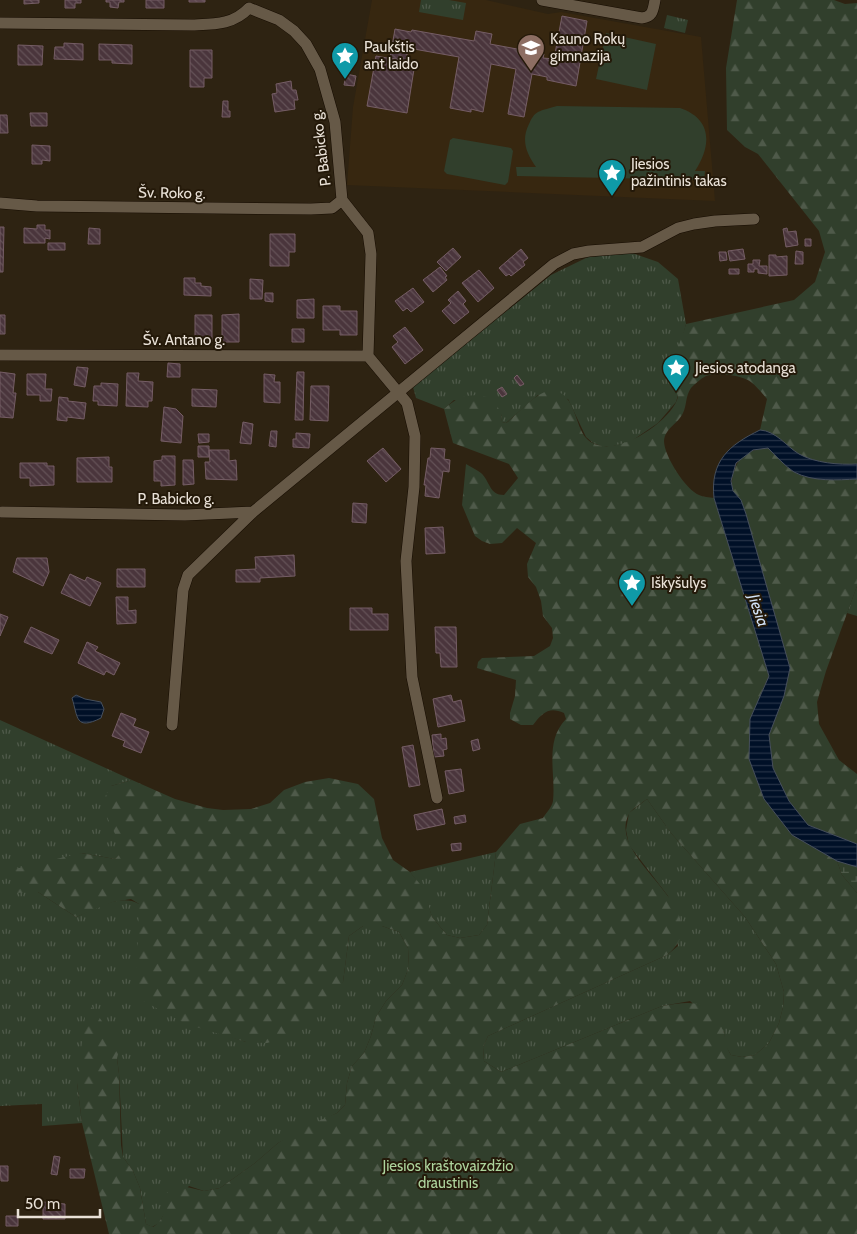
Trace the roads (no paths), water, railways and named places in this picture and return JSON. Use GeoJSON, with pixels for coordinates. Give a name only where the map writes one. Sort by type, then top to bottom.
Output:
{"type":"FeatureCollection","features":[{"type":"Feature","properties":{"kind":"street"},"geometry":{"type":"LineString","coordinates":[[542,0],[642,18],[648,18],[652,14],[654,4]]}},
{"type":"Feature","properties":{"kind":"street"},"geometry":{"type":"LineString","coordinates":[[0,22],[192,25],[223,23],[236,20],[250,4]]}},
{"type":"Feature","properties":{"kind":"street","name":"P. Babicko g."},"geometry":{"type":"LineString","coordinates":[[250,4],[279,20],[294,31],[306,44],[320,69],[335,122],[342,200],[368,234],[371,254],[368,356]]}},
{"type":"Feature","properties":{"kind":"street","name":"Šv. Roko g."},"geometry":{"type":"LineString","coordinates":[[0,203],[37,206],[311,209],[332,208],[342,200]]}},
{"type":"Feature","properties":{"kind":"street"},"geometry":{"type":"LineString","coordinates":[[172,725],[183,590],[188,575],[253,512],[396,392],[554,264],[573,254],[642,247],[678,228],[694,224],[715,221],[754,220]]}},
{"type":"Feature","properties":{"kind":"street","name":"Šv. Antano g."},"geometry":{"type":"LineString","coordinates":[[0,354],[368,356]]}},
{"type":"Feature","properties":{"kind":"street"},"geometry":{"type":"LineString","coordinates":[[368,356],[406,403],[415,436],[414,487],[406,561],[412,677],[437,798]]}},
{"type":"Feature","properties":{"kind":"street","name":"P. Babicko g."},"geometry":{"type":"LineString","coordinates":[[2,512],[185,514],[253,512]]}},
{"type":"Feature","properties":{"kind":"water","name":"Jiesia"},"geometry":{"type":"Polygon","coordinates":[[[760,430],[771,433],[781,439],[794,451],[805,457],[835,464],[857,464],[857,479],[817,479],[794,472],[768,448],[753,450],[736,463],[731,481],[733,491],[741,500],[746,514],[790,668],[784,696],[769,735],[773,768],[789,801],[808,825],[857,844],[857,867],[837,861],[792,835],[764,799],[749,759],[750,719],[769,676],[714,498],[714,485],[715,474],[724,456],[739,442],[760,430]]]}},
{"type":"Feature","properties":{"kind":"water"},"geometry":{"type":"Polygon","coordinates":[[[76,695],[101,702],[104,709],[101,718],[86,723],[79,720],[72,698],[76,695]]]}},
{"type":"Feature","properties":{"kind":"place","name":"Kauno Rokų gimnazija"},"geometry":{"type":"Point","coordinates":[531,72]}},
{"type":"Feature","properties":{"kind":"place","name":"Paukštis ant laido"},"geometry":{"type":"Point","coordinates":[345,80]}},
{"type":"Feature","properties":{"kind":"place","name":"Jiesios pažintinis takas"},"geometry":{"type":"Point","coordinates":[612,197]}},
{"type":"Feature","properties":{"kind":"place","name":"Jiesios atodanga"},"geometry":{"type":"Point","coordinates":[676,392]}},
{"type":"Feature","properties":{"kind":"place","name":"Iškyšulys"},"geometry":{"type":"Point","coordinates":[632,607]}},
{"type":"Feature","properties":{"kind":"park label","name":"Jiesios kraštovaizdžio draustinis"},"geometry":{"type":"Point","coordinates":[448,1174]}}]}
